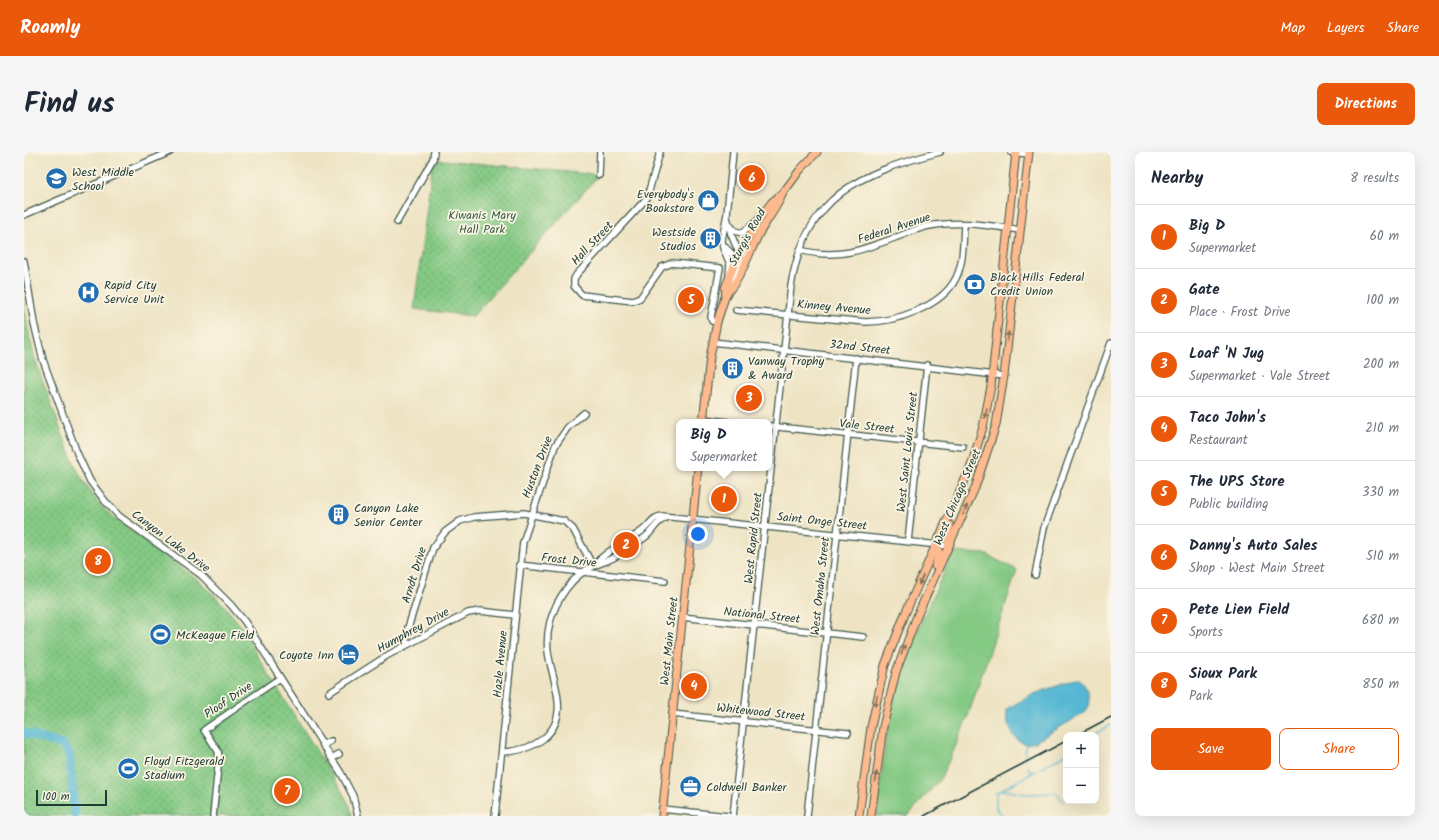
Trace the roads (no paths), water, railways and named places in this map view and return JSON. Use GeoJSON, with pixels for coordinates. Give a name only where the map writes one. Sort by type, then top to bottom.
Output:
{"type":"FeatureCollection","features":[{"type":"Feature","properties":{"kind":"main road","name":"Sturgis Road"},"geometry":{"type":"LineString","coordinates":[[728,280],[759,219],[772,202],[782,193],[800,170],[817,152]]}},
{"type":"Feature","properties":{"kind":"main road","name":"West Chicago Street"},"geometry":{"type":"LineString","coordinates":[[859,816],[871,727],[881,681],[897,632],[973,461],[985,420],[998,323],[1013,188],[1015,152]]}},
{"type":"Feature","properties":{"kind":"main road"},"geometry":{"type":"LineString","coordinates":[[1015,152],[1022,157],[1024,161],[1021,186],[1023,201]]}},
{"type":"Feature","properties":{"kind":"main road","name":"West Chicago Street"},"geometry":{"type":"LineString","coordinates":[[871,816],[888,700],[901,654],[980,476],[996,425],[1004,376],[1028,153]]}},
{"type":"Feature","properties":{"kind":"main road"},"geometry":{"type":"LineString","coordinates":[[1013,188],[1015,197],[1013,221],[1020,230]]}},
{"type":"Feature","properties":{"kind":"main road","name":"Sturgis Road"},"geometry":{"type":"LineString","coordinates":[[728,292],[777,206],[782,193]]}},
{"type":"Feature","properties":{"kind":"main road"},"geometry":{"type":"LineString","coordinates":[[1008,229],[1015,234],[1013,258],[1015,278]]}},
{"type":"Feature","properties":{"kind":"main road"},"geometry":{"type":"LineString","coordinates":[[703,419],[713,342],[728,292],[725,288],[728,280]]}},
{"type":"Feature","properties":{"kind":"main road"},"geometry":{"type":"LineString","coordinates":[[998,323],[1000,344],[997,366],[999,371],[1004,376]]}},
{"type":"Feature","properties":{"kind":"main road"},"geometry":{"type":"LineString","coordinates":[[992,374],[999,380],[996,425]]}},
{"type":"Feature","properties":{"kind":"main road"},"geometry":{"type":"LineString","coordinates":[[949,546],[947,543],[948,531],[966,488],[973,461]]}},
{"type":"Feature","properties":{"kind":"main road","name":"West Main Street"},"geometry":{"type":"LineString","coordinates":[[662,812],[698,471]]}},
{"type":"Feature","properties":{"kind":"main road"},"geometry":{"type":"LineString","coordinates":[[914,623],[921,597],[939,556],[937,544]]}},
{"type":"Feature","properties":{"kind":"street"},"geometry":{"type":"LineString","coordinates":[[24,215],[170,152]]}},
{"type":"Feature","properties":{"kind":"street"},"geometry":{"type":"LineString","coordinates":[[397,222],[433,159],[434,152]]}},
{"type":"Feature","properties":{"kind":"street"},"geometry":{"type":"LineString","coordinates":[[599,175],[600,152]]}},
{"type":"Feature","properties":{"kind":"street","name":"Hall Street"},"geometry":{"type":"LineString","coordinates":[[660,152],[647,198],[577,274],[574,279],[574,286],[578,292],[584,296],[636,300],[643,296],[664,265],[672,263],[720,268],[711,319],[718,322]]}},
{"type":"Feature","properties":{"kind":"street"},"geometry":{"type":"LineString","coordinates":[[728,280],[730,264],[723,248],[722,240],[727,214],[733,152]]}},
{"type":"Feature","properties":{"kind":"street","name":"West Rapid Street"},"geometry":{"type":"LineString","coordinates":[[772,467],[793,276],[800,250],[810,229],[829,203],[848,186],[886,167],[940,152]]}},
{"type":"Feature","properties":{"kind":"street"},"geometry":{"type":"LineString","coordinates":[[1015,152],[1028,153]]}},
{"type":"Feature","properties":{"kind":"street"},"geometry":{"type":"LineString","coordinates":[[716,291],[728,292],[740,262],[740,255],[728,222],[727,214]]}},
{"type":"Feature","properties":{"kind":"street"},"geometry":{"type":"LineString","coordinates":[[728,222],[735,231],[742,233],[759,219]]}},
{"type":"Feature","properties":{"kind":"street","name":"Federal Avenue"},"geometry":{"type":"LineString","coordinates":[[800,250],[827,254],[851,253],[926,226],[941,224],[964,224],[1020,230]]}},
{"type":"Feature","properties":{"kind":"street","name":"Kinney Avenue"},"geometry":{"type":"LineString","coordinates":[[736,310],[873,322],[895,319],[918,310],[943,294],[956,279],[961,259],[964,224]]}},
{"type":"Feature","properties":{"kind":"street"},"geometry":{"type":"LineString","coordinates":[[722,240],[730,253],[734,256],[750,251]]}},
{"type":"Feature","properties":{"kind":"street","name":"Canyon Lake Drive"},"geometry":{"type":"LineString","coordinates":[[24,260],[34,322],[43,360],[77,453],[90,480],[105,502],[119,516],[195,571],[221,595],[244,622],[332,758],[349,788],[358,816]]}},
{"type":"Feature","properties":{"kind":"street","name":"32nd Street"},"geometry":{"type":"LineString","coordinates":[[713,342],[927,365],[1004,376]]}},
{"type":"Feature","properties":{"kind":"street"},"geometry":{"type":"LineString","coordinates":[[1035,575],[1044,528],[1111,343]]}},
{"type":"Feature","properties":{"kind":"street","name":"West Omaha Street"},"geometry":{"type":"LineString","coordinates":[[807,816],[856,358]]}},
{"type":"Feature","properties":{"kind":"street","name":"West Saint Louis Street"},"geometry":{"type":"LineString","coordinates":[[908,541],[927,365]]}},
{"type":"Feature","properties":{"kind":"street","name":"Huston Drive"},"geometry":{"type":"LineString","coordinates":[[531,515],[556,442],[572,423],[584,413]]}},
{"type":"Feature","properties":{"kind":"street","name":"Vale Street"},"geometry":{"type":"LineString","coordinates":[[772,426],[963,447]]}},
{"type":"Feature","properties":{"kind":"street","name":"West Rapid Street"},"geometry":{"type":"LineString","coordinates":[[733,816],[745,722],[772,471]]}},
{"type":"Feature","properties":{"kind":"street","name":"Arndt Drive"},"geometry":{"type":"LineString","coordinates":[[405,645],[431,554],[436,543],[445,532],[456,523],[469,518],[520,513],[564,521],[570,525],[593,566]]}},
{"type":"Feature","properties":{"kind":"street","name":"Hazle Avenue"},"geometry":{"type":"LineString","coordinates":[[495,816],[519,565],[523,542],[531,515]]}},
{"type":"Feature","properties":{"kind":"street"},"geometry":{"type":"LineString","coordinates":[[502,752],[534,745],[545,739],[554,728],[558,705],[548,658],[549,628],[553,614],[563,594],[573,581],[583,572],[617,556],[646,537],[658,522],[670,517]]}},
{"type":"Feature","properties":{"kind":"street","name":"Saint Onge Street"},"geometry":{"type":"LineString","coordinates":[[593,566],[605,554],[642,531],[655,518],[670,517],[949,546]]}},
{"type":"Feature","properties":{"kind":"street","name":"Frost Drive"},"geometry":{"type":"LineString","coordinates":[[519,565],[665,581]]}},
{"type":"Feature","properties":{"kind":"street","name":"Humphrey Drive"},"geometry":{"type":"LineString","coordinates":[[329,693],[405,645],[471,612],[480,611],[515,615]]}},
{"type":"Feature","properties":{"kind":"street","name":"National Street"},"geometry":{"type":"LineString","coordinates":[[682,617],[863,636]]}},
{"type":"Feature","properties":{"kind":"street","name":"Ploof Drive"},"geometry":{"type":"LineString","coordinates":[[213,816],[219,757],[218,751],[204,730],[280,678]]}},
{"type":"Feature","properties":{"kind":"street","name":"Whitewood Street"},"geometry":{"type":"LineString","coordinates":[[672,714],[848,733]]}},
{"type":"Feature","properties":{"kind":"street"},"geometry":{"type":"LineString","coordinates":[[323,745],[331,741]]}},
{"type":"Feature","properties":{"kind":"street"},"geometry":{"type":"LineString","coordinates":[[332,758],[339,754]]}},
{"type":"Feature","properties":{"kind":"street"},"geometry":{"type":"LineString","coordinates":[[662,812],[728,816]]}},
{"type":"Feature","properties":{"kind":"water"},"geometry":{"type":"Polygon","coordinates":[[[1077,679],[1084,685],[1088,694],[1089,704],[1086,712],[1035,742],[1026,744],[1021,742],[1013,735],[1008,724],[1008,708],[1034,694],[1077,679]]]}},
{"type":"Feature","properties":{"kind":"waterway"},"geometry":{"type":"LineString","coordinates":[[1098,732],[1111,725]]}},
{"type":"Feature","properties":{"kind":"waterway"},"geometry":{"type":"LineString","coordinates":[[24,733],[63,745],[69,754],[75,816]]}},
{"type":"Feature","properties":{"kind":"waterway"},"geometry":{"type":"LineString","coordinates":[[1025,758],[1026,744]]}},
{"type":"Feature","properties":{"kind":"waterway"},"geometry":{"type":"LineString","coordinates":[[1003,816],[996,809],[996,793],[1063,756]]}},
{"type":"Feature","properties":{"kind":"waterway"},"geometry":{"type":"LineString","coordinates":[[1028,767],[1031,772]]}},
{"type":"Feature","properties":{"kind":"waterway"},"geometry":{"type":"LineString","coordinates":[[1003,790],[1025,794],[1055,793],[1058,794],[1063,801]]}},
{"type":"Feature","properties":{"kind":"railway"},"geometry":{"type":"LineString","coordinates":[[1083,732],[1111,717]]}},
{"type":"Feature","properties":{"kind":"railway"},"geometry":{"type":"LineString","coordinates":[[924,816],[1063,743]]}},
{"type":"Feature","properties":{"kind":"place","name":"Danny's Auto Sales"},"geometry":{"type":"Point","coordinates":[752,178]}},
{"type":"Feature","properties":{"kind":"place","name":"West Middle School"},"geometry":{"type":"Point","coordinates":[56,179]}},
{"type":"Feature","properties":{"kind":"place","name":"Everybody's Bookstore"},"geometry":{"type":"Point","coordinates":[709,201]}},
{"type":"Feature","properties":{"kind":"place","name":"Westside Studios"},"geometry":{"type":"Point","coordinates":[711,239]}},
{"type":"Feature","properties":{"kind":"place","name":"Black Hills Federal Credit Union"},"geometry":{"type":"Point","coordinates":[974,284]}},
{"type":"Feature","properties":{"kind":"place","name":"Rapid City Service Unit"},"geometry":{"type":"Point","coordinates":[88,292]}},
{"type":"Feature","properties":{"kind":"place","name":"The UPS Store"},"geometry":{"type":"Point","coordinates":[691,300]}},
{"type":"Feature","properties":{"kind":"place","name":"Vanway Trophy & Award"},"geometry":{"type":"Point","coordinates":[733,368]}},
{"type":"Feature","properties":{"kind":"place","name":"Loaf 'N Jug"},"geometry":{"type":"Point","coordinates":[749,398]}},
{"type":"Feature","properties":{"kind":"place","name":"Big D"},"geometry":{"type":"Point","coordinates":[724,499]}},
{"type":"Feature","properties":{"kind":"place","name":"Canyon Lake Senior Center"},"geometry":{"type":"Point","coordinates":[338,515]}},
{"type":"Feature","properties":{"kind":"place","name":"Gate"},"geometry":{"type":"Point","coordinates":[626,545]}},
{"type":"Feature","properties":{"kind":"place","name":"Sioux Park"},"geometry":{"type":"Point","coordinates":[98,561]}},
{"type":"Feature","properties":{"kind":"place","name":"McKeague Field"},"geometry":{"type":"Point","coordinates":[160,635]}},
{"type":"Feature","properties":{"kind":"place","name":"Coyote Inn"},"geometry":{"type":"Point","coordinates":[349,655]}},
{"type":"Feature","properties":{"kind":"place","name":"Taco John's"},"geometry":{"type":"Point","coordinates":[694,686]}},
{"type":"Feature","properties":{"kind":"place","name":"Floyd Fitzgerald Stadium"},"geometry":{"type":"Point","coordinates":[128,768]}},
{"type":"Feature","properties":{"kind":"place","name":"Coldwell Banker"},"geometry":{"type":"Point","coordinates":[691,787]}},
{"type":"Feature","properties":{"kind":"place","name":"Pete Lien Field"},"geometry":{"type":"Point","coordinates":[287,791]}},
{"type":"Feature","properties":{"kind":"park label","name":"Kiwanis Mary Hall Park"},"geometry":{"type":"Point","coordinates":[482,222]}}]}
